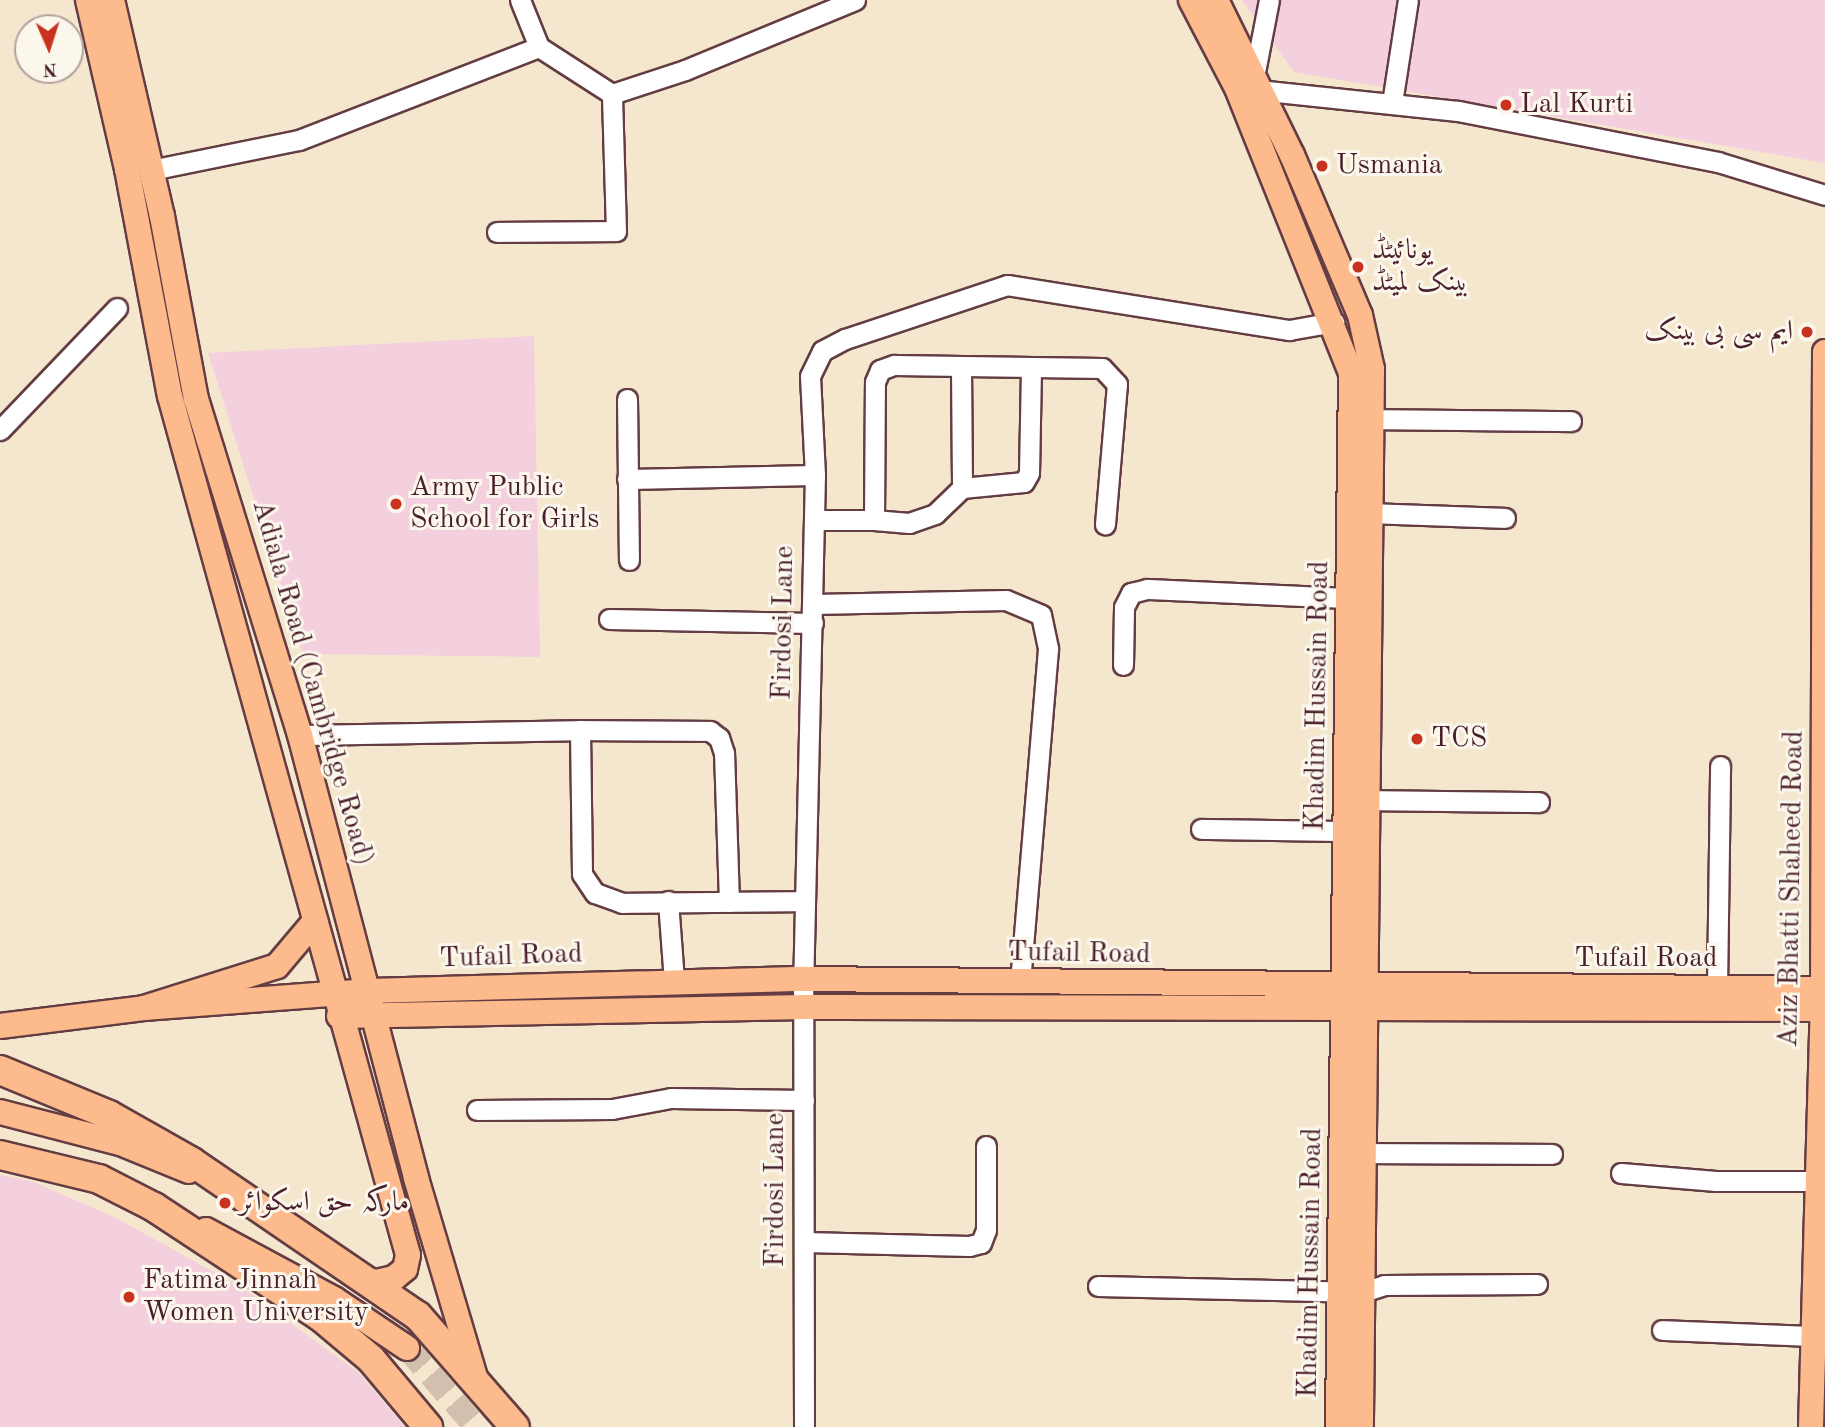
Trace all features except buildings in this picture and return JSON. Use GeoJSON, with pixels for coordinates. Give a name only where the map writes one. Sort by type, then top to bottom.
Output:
{"type":"FeatureCollection","features":[{"type":"Feature","properties":{"kind":"highway"},"geometry":{"type":"LineString","coordinates":[[0,1070],[109,1115],[227,1186],[418,1316],[475,1377],[515,1427]]}},
{"type":"Feature","properties":{"kind":"highway"},"geometry":{"type":"LineString","coordinates":[[0,1080],[31,1085]]}},
{"type":"Feature","properties":{"kind":"highway"},"geometry":{"type":"LineString","coordinates":[[0,1155],[99,1179],[154,1207],[321,1317],[371,1359],[428,1427]]}},
{"type":"Feature","properties":{"kind":"main road"},"geometry":{"type":"LineString","coordinates":[[88,0],[127,169],[170,396],[336,1004],[408,1255],[405,1269],[394,1278],[376,1282],[362,1279]]}},
{"type":"Feature","properties":{"kind":"main road","name":"Adiala Road (Cambridge Road)"},"geometry":{"type":"LineString","coordinates":[[112,0],[151,170],[196,399],[300,735],[376,1015],[416,1178],[475,1377]]}},
{"type":"Feature","properties":{"kind":"main road","name":"Khadim Hussain Road"},"geometry":{"type":"LineString","coordinates":[[1191,0],[1250,85],[1360,315],[1371,369],[1368,800],[1355,999],[1352,1292],[1361,1427]]}},
{"type":"Feature","properties":{"kind":"main road","name":"Khadim Hussain Road"},"geometry":{"type":"LineString","coordinates":[[1216,0],[1250,85],[1351,373],[1346,831],[1364,1153],[1338,1427]]}},
{"type":"Feature","properties":{"kind":"main road","name":"Aziz Bhatti Shaheed Road"},"geometry":{"type":"LineString","coordinates":[[1811,1427],[1824,999],[1825,352]]}},
{"type":"Feature","properties":{"kind":"main road"},"geometry":{"type":"LineString","coordinates":[[144,1008],[277,967],[315,921]]}},
{"type":"Feature","properties":{"kind":"main road","name":"Tufail Road"},"geometry":{"type":"LineString","coordinates":[[336,1004],[369,991],[804,979],[1020,983],[1355,999],[1824,999]]}},
{"type":"Feature","properties":{"kind":"main road","name":"Tufail Road"},"geometry":{"type":"LineString","coordinates":[[336,1004],[376,1015],[1355,999],[1717,989],[1824,999]]}},
{"type":"Feature","properties":{"kind":"main road"},"geometry":{"type":"LineString","coordinates":[[0,1026],[144,1008],[336,1004]]}},
{"type":"Feature","properties":{"kind":"main road"},"geometry":{"type":"LineString","coordinates":[[0,1112],[120,1143],[227,1186]]}},
{"type":"Feature","properties":{"kind":"main road"},"geometry":{"type":"LineString","coordinates":[[154,1207],[247,1249],[407,1348]]}},
{"type":"Feature","properties":{"kind":"street"},"geometry":{"type":"LineString","coordinates":[[520,0],[539,47],[612,94]]}},
{"type":"Feature","properties":{"kind":"street"},"geometry":{"type":"LineString","coordinates":[[612,94],[685,70],[855,0]]}},
{"type":"Feature","properties":{"kind":"street"},"geometry":{"type":"LineString","coordinates":[[1269,0],[1250,85],[1458,111],[1718,162],[1825,195]]}},
{"type":"Feature","properties":{"kind":"street"},"geometry":{"type":"LineString","coordinates":[[1392,103],[1408,0]]}},
{"type":"Feature","properties":{"kind":"street"},"geometry":{"type":"LineString","coordinates":[[151,170],[299,140],[539,47]]}},
{"type":"Feature","properties":{"kind":"street"},"geometry":{"type":"LineString","coordinates":[[497,232],[616,231],[612,94]]}},
{"type":"Feature","properties":{"kind":"street","name":"Firdosi Lane"},"geometry":{"type":"LineString","coordinates":[[804,1427],[804,979],[815,520],[810,376],[822,351],[1007,285],[1289,330],[1334,322]]}},
{"type":"Feature","properties":{"kind":"street"},"geometry":{"type":"LineString","coordinates":[[0,430],[117,308]]}},
{"type":"Feature","properties":{"kind":"street"},"geometry":{"type":"LineString","coordinates":[[874,520],[874,382],[880,370],[894,365],[1102,368],[1117,384],[1105,524]]}},
{"type":"Feature","properties":{"kind":"street"},"geometry":{"type":"LineString","coordinates":[[961,368],[961,488]]}},
{"type":"Feature","properties":{"kind":"street"},"geometry":{"type":"LineString","coordinates":[[815,520],[909,523],[935,514],[961,488],[1024,482],[1029,473],[1031,368]]}},
{"type":"Feature","properties":{"kind":"street"},"geometry":{"type":"LineString","coordinates":[[627,399],[629,560]]}},
{"type":"Feature","properties":{"kind":"street"},"geometry":{"type":"LineString","coordinates":[[1371,419],[1571,421]]}},
{"type":"Feature","properties":{"kind":"street"},"geometry":{"type":"LineString","coordinates":[[627,478],[815,475]]}},
{"type":"Feature","properties":{"kind":"street"},"geometry":{"type":"LineString","coordinates":[[1370,513],[1505,518]]}},
{"type":"Feature","properties":{"kind":"street"},"geometry":{"type":"LineString","coordinates":[[1123,665],[1124,607],[1131,593],[1147,589],[1349,598]]}},
{"type":"Feature","properties":{"kind":"street"},"geometry":{"type":"LineString","coordinates":[[609,619],[813,614],[1006,600],[1041,615],[1048,649],[1020,983]]}},
{"type":"Feature","properties":{"kind":"street"},"geometry":{"type":"LineString","coordinates":[[580,730],[582,874],[595,892],[622,903],[805,901]]}},
{"type":"Feature","properties":{"kind":"street"},"geometry":{"type":"LineString","coordinates":[[300,735],[580,730],[709,731],[719,738],[724,753],[729,902]]}},
{"type":"Feature","properties":{"kind":"street"},"geometry":{"type":"LineString","coordinates":[[1717,989],[1720,766]]}},
{"type":"Feature","properties":{"kind":"street"},"geometry":{"type":"LineString","coordinates":[[1368,800],[1539,802]]}},
{"type":"Feature","properties":{"kind":"street"},"geometry":{"type":"LineString","coordinates":[[1201,829],[1346,831]]}},
{"type":"Feature","properties":{"kind":"street"},"geometry":{"type":"LineString","coordinates":[[668,901],[674,981]]}},
{"type":"Feature","properties":{"kind":"street"},"geometry":{"type":"LineString","coordinates":[[477,1110],[612,1110],[671,1098],[804,1100]]}},
{"type":"Feature","properties":{"kind":"street"},"geometry":{"type":"LineString","coordinates":[[805,1242],[970,1246],[981,1242],[986,1230],[986,1146]]}},
{"type":"Feature","properties":{"kind":"street"},"geometry":{"type":"LineString","coordinates":[[1364,1153],[1552,1154]]}},
{"type":"Feature","properties":{"kind":"street"},"geometry":{"type":"LineString","coordinates":[[1621,1172],[1716,1181],[1817,1181]]}},
{"type":"Feature","properties":{"kind":"street"},"geometry":{"type":"LineString","coordinates":[[1098,1286],[1352,1292],[1384,1285],[1538,1284]]}},
{"type":"Feature","properties":{"kind":"street"},"geometry":{"type":"LineString","coordinates":[[1662,1330],[1814,1336]]}},
{"type":"Feature","properties":{"kind":"shaded area"},"geometry":{"type":"Polygon","coordinates":[[[1242,0],[1825,0],[1825,163],[1294,72],[1242,0]]]}},
{"type":"Feature","properties":{"kind":"shaded area","name":"Army Public School for Girls"},"geometry":{"type":"Polygon","coordinates":[[[534,336],[540,657],[303,654],[208,353],[534,336]]]}},
{"type":"Feature","properties":{"kind":"shaded area","name":"Fatima Jinnah Women University"},"geometry":{"type":"Polygon","coordinates":[[[0,1175],[34,1182],[118,1219],[244,1289],[359,1373],[405,1427],[0,1427],[0,1175]]]}},
{"type":"Feature","properties":{"kind":"tunnel"},"geometry":{"type":"LineString","coordinates":[[407,1348],[476,1427]]}},
{"type":"Feature","properties":{"kind":"place","name":"Lal Kurti"},"geometry":{"type":"Point","coordinates":[1506,105]}},
{"type":"Feature","properties":{"kind":"place","name":"Usmania"},"geometry":{"type":"Point","coordinates":[1322,166]}},
{"type":"Feature","properties":{"kind":"place","name":"یونائیٹڈ بینک لمیٹڈ"},"geometry":{"type":"Point","coordinates":[1358,267]}},
{"type":"Feature","properties":{"kind":"place","name":"ایم سی بی بینک"},"geometry":{"type":"Point","coordinates":[1807,332]}},
{"type":"Feature","properties":{"kind":"place","name":"Army Public School for Girls"},"geometry":{"type":"Point","coordinates":[396,504]}},
{"type":"Feature","properties":{"kind":"place","name":"TCS"},"geometry":{"type":"Point","coordinates":[1417,739]}},
{"type":"Feature","properties":{"kind":"place","name":"مارکہ حق اسکوائر"},"geometry":{"type":"Point","coordinates":[225,1203]}},
{"type":"Feature","properties":{"kind":"place","name":"Fatima Jinnah Women University"},"geometry":{"type":"Point","coordinates":[129,1297]}}]}
